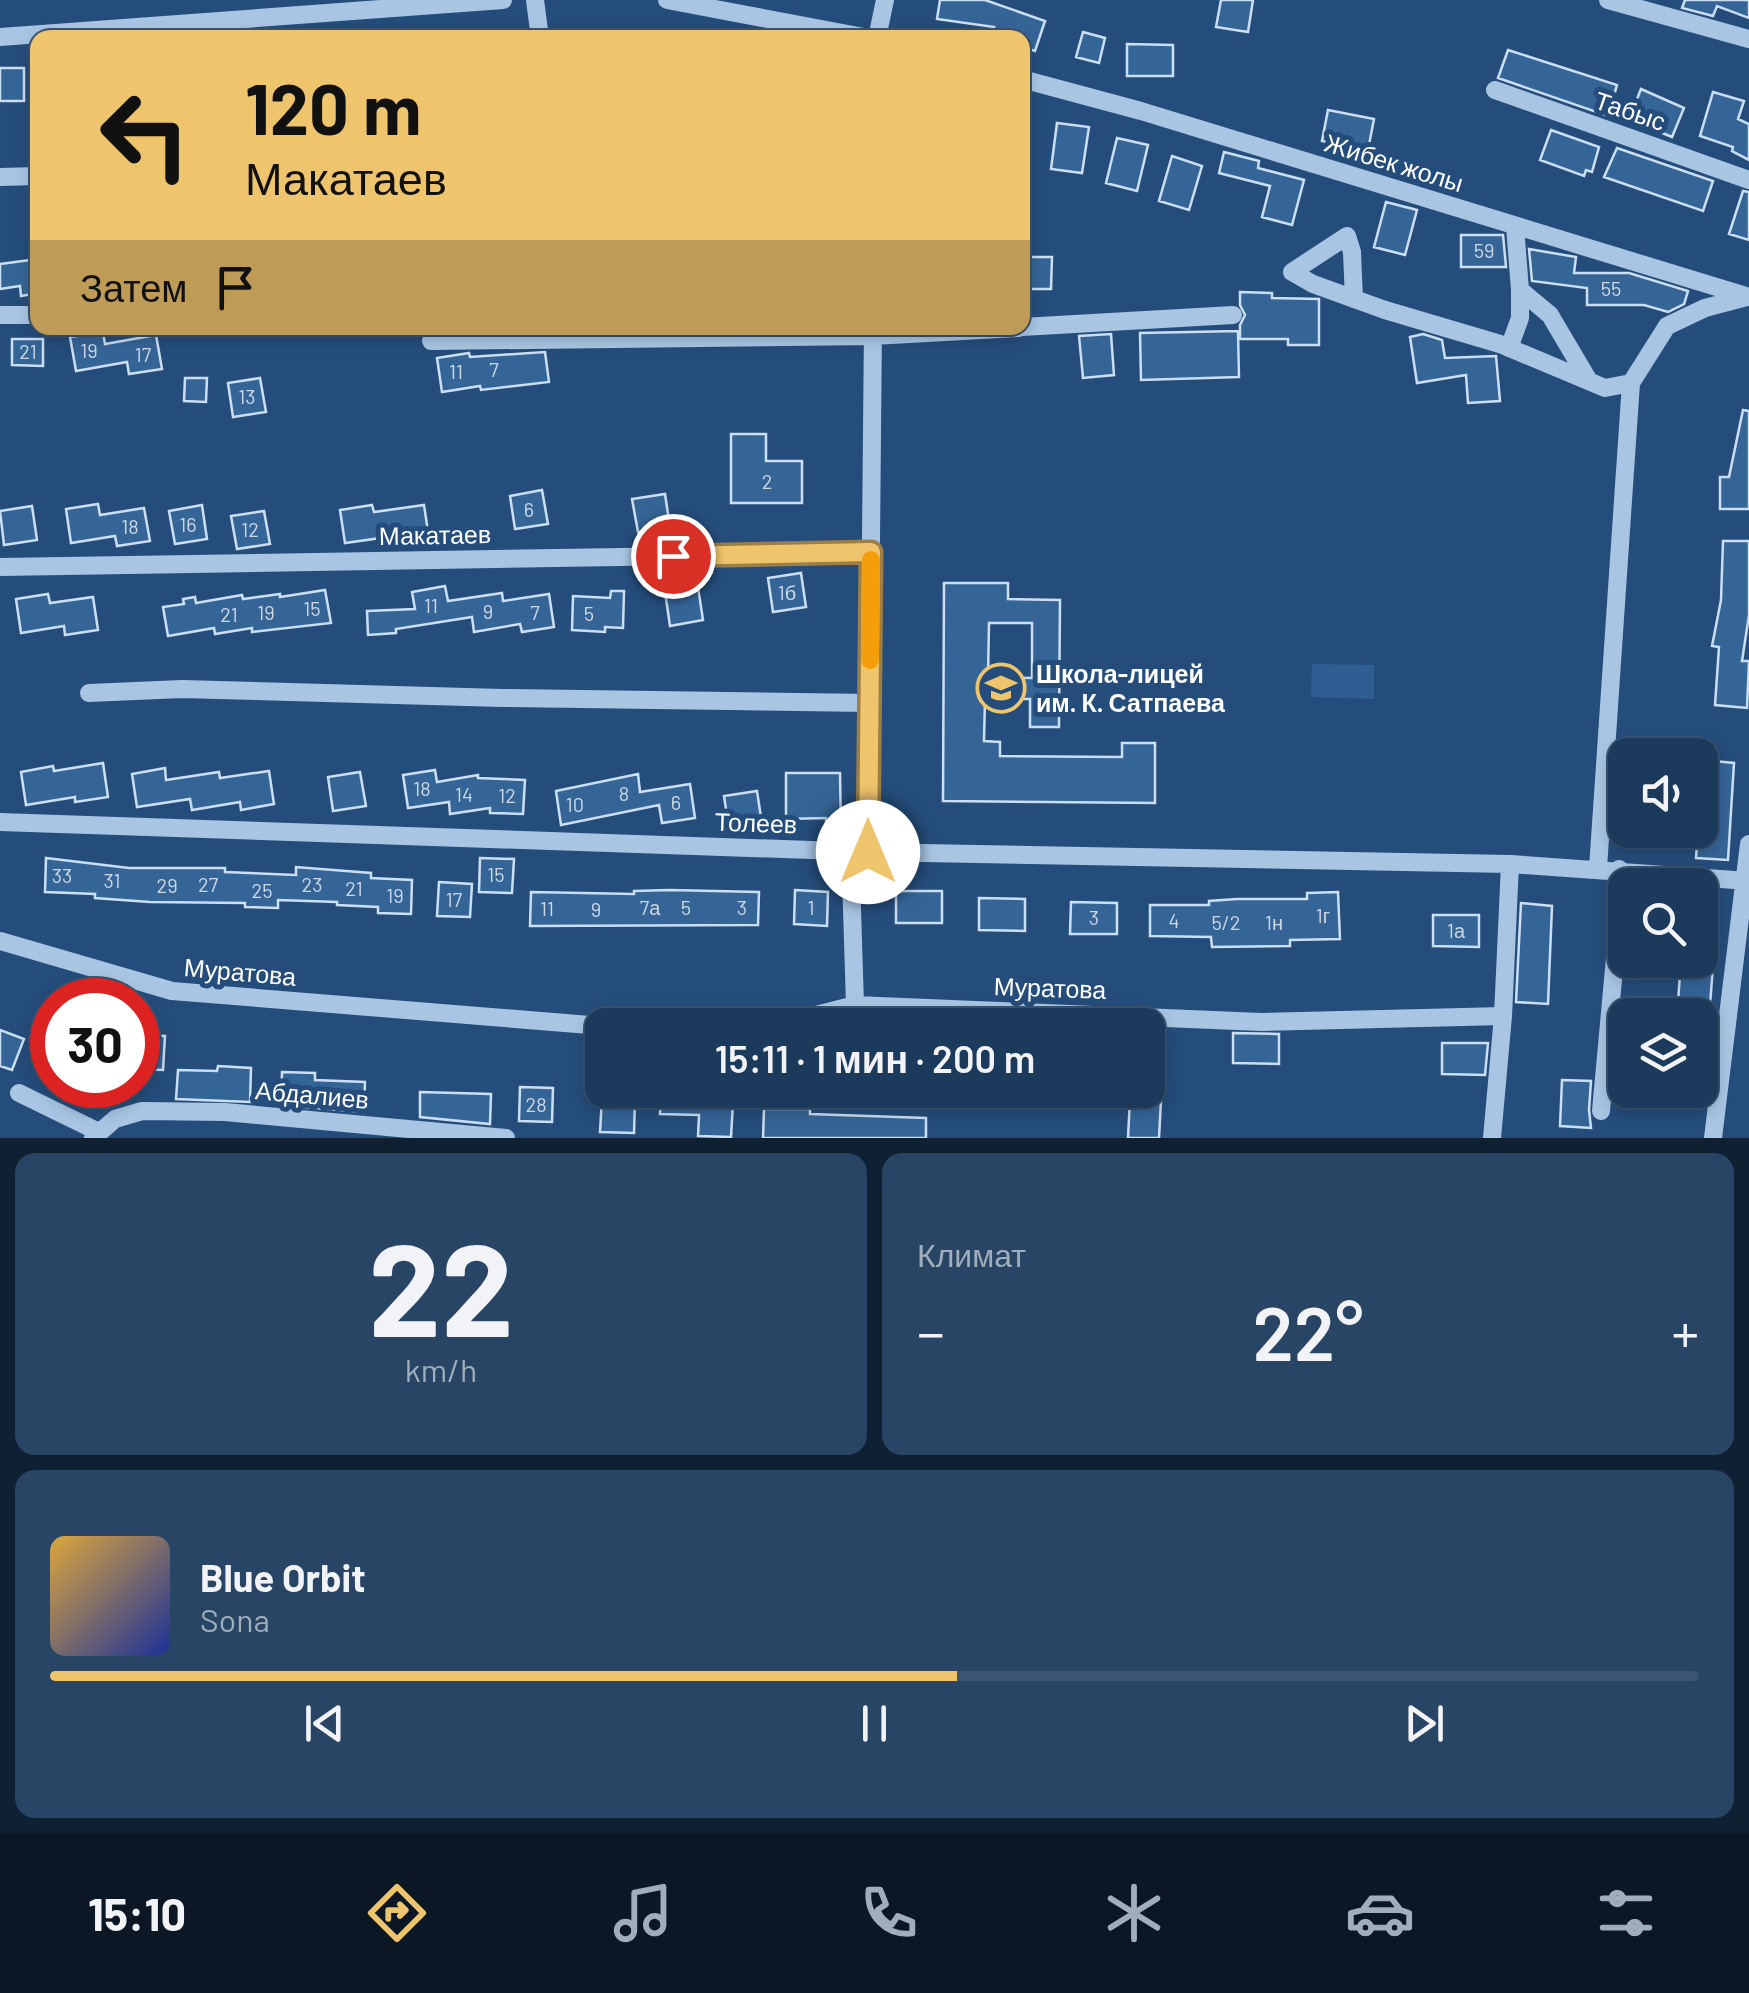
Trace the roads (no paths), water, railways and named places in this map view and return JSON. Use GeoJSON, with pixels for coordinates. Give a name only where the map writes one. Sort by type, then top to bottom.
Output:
{"type":"FeatureCollection","features":[{"type":"Feature","properties":{"kind":"street"},"geometry":{"type":"LineString","coordinates":[[95,30],[503,0]]}},
{"type":"Feature","properties":{"kind":"street"},"geometry":{"type":"LineString","coordinates":[[535,0],[539,30]]}},
{"type":"Feature","properties":{"kind":"street"},"geometry":{"type":"LineString","coordinates":[[668,0],[827,30]]}},
{"type":"Feature","properties":{"kind":"street"},"geometry":{"type":"LineString","coordinates":[[880,30],[886,0]]}},
{"type":"Feature","properties":{"kind":"street"},"geometry":{"type":"LineString","coordinates":[[1608,0],[1749,40]]}},
{"type":"Feature","properties":{"kind":"street"},"geometry":{"type":"LineString","coordinates":[[0,37],[30,35]]}},
{"type":"Feature","properties":{"kind":"street","name":"Жибек жолы"},"geometry":{"type":"LineString","coordinates":[[1030,81],[1748,297]]}},
{"type":"Feature","properties":{"kind":"street","name":"Табыс"},"geometry":{"type":"LineString","coordinates":[[1495,90],[1749,180]]}},
{"type":"Feature","properties":{"kind":"street"},"geometry":{"type":"LineString","coordinates":[[0,177],[30,176]]}},
{"type":"Feature","properties":{"kind":"street"},"geometry":{"type":"LineString","coordinates":[[1509,348],[1520,318],[1515,226]]}},
{"type":"Feature","properties":{"kind":"street"},"geometry":{"type":"LineString","coordinates":[[1520,290],[1550,315],[1589,381]]}},
{"type":"Feature","properties":{"kind":"street"},"geometry":{"type":"LineString","coordinates":[[1598,868],[1631,383],[1667,326],[1706,308],[1748,297]]}},
{"type":"Feature","properties":{"kind":"street"},"geometry":{"type":"LineString","coordinates":[[1354,299],[1509,348],[1605,388],[1631,383]]}},
{"type":"Feature","properties":{"kind":"street"},"geometry":{"type":"LineString","coordinates":[[0,314],[30,315]]}},
{"type":"Feature","properties":{"kind":"street"},"geometry":{"type":"LineString","coordinates":[[1030,326],[1234,315]]}},
{"type":"Feature","properties":{"kind":"street"},"geometry":{"type":"LineString","coordinates":[[432,341],[726,335]]}},
{"type":"Feature","properties":{"kind":"street"},"geometry":{"type":"LineString","coordinates":[[856,1005],[852,877],[868,852],[873,335]]}},
{"type":"Feature","properties":{"kind":"street","name":"Макатаев"},"geometry":{"type":"LineString","coordinates":[[0,567],[871,552]]}},
{"type":"Feature","properties":{"kind":"street"},"geometry":{"type":"LineString","coordinates":[[89,693],[202,689],[869,703]]}},
{"type":"Feature","properties":{"kind":"street","name":"Толеев"},"geometry":{"type":"LineString","coordinates":[[0,822],[868,852],[1608,868]]}},
{"type":"Feature","properties":{"kind":"street"},"geometry":{"type":"LineString","coordinates":[[1713,1138],[1749,844]]}},
{"type":"Feature","properties":{"kind":"street"},"geometry":{"type":"LineString","coordinates":[[1492,1138],[1510,864]]}},
{"type":"Feature","properties":{"kind":"street","name":"Толеев"},"geometry":{"type":"LineString","coordinates":[[1718,878],[1747,881]]}},
{"type":"Feature","properties":{"kind":"street","name":"Муратова"},"geometry":{"type":"LineString","coordinates":[[0,940],[172,991],[585,1025]]}},
{"type":"Feature","properties":{"kind":"street"},"geometry":{"type":"LineString","coordinates":[[1601,1111],[1613,978]]}},
{"type":"Feature","properties":{"kind":"street","name":"Муратова"},"geometry":{"type":"LineString","coordinates":[[844,1008],[856,1005],[1261,1022],[1502,1016]]}},
{"type":"Feature","properties":{"kind":"street"},"geometry":{"type":"LineString","coordinates":[[19,1092],[95,1134]]}},
{"type":"Feature","properties":{"kind":"street","name":"Абдалиев"},"geometry":{"type":"LineString","coordinates":[[95,1134],[115,1119],[142,1111],[225,1112],[506,1138]]}},
{"type":"Feature","properties":{"kind":"place","name":"Школа-лицей им. К. Сатпаева"},"geometry":{"type":"Point","coordinates":[1001,688]}}]}
